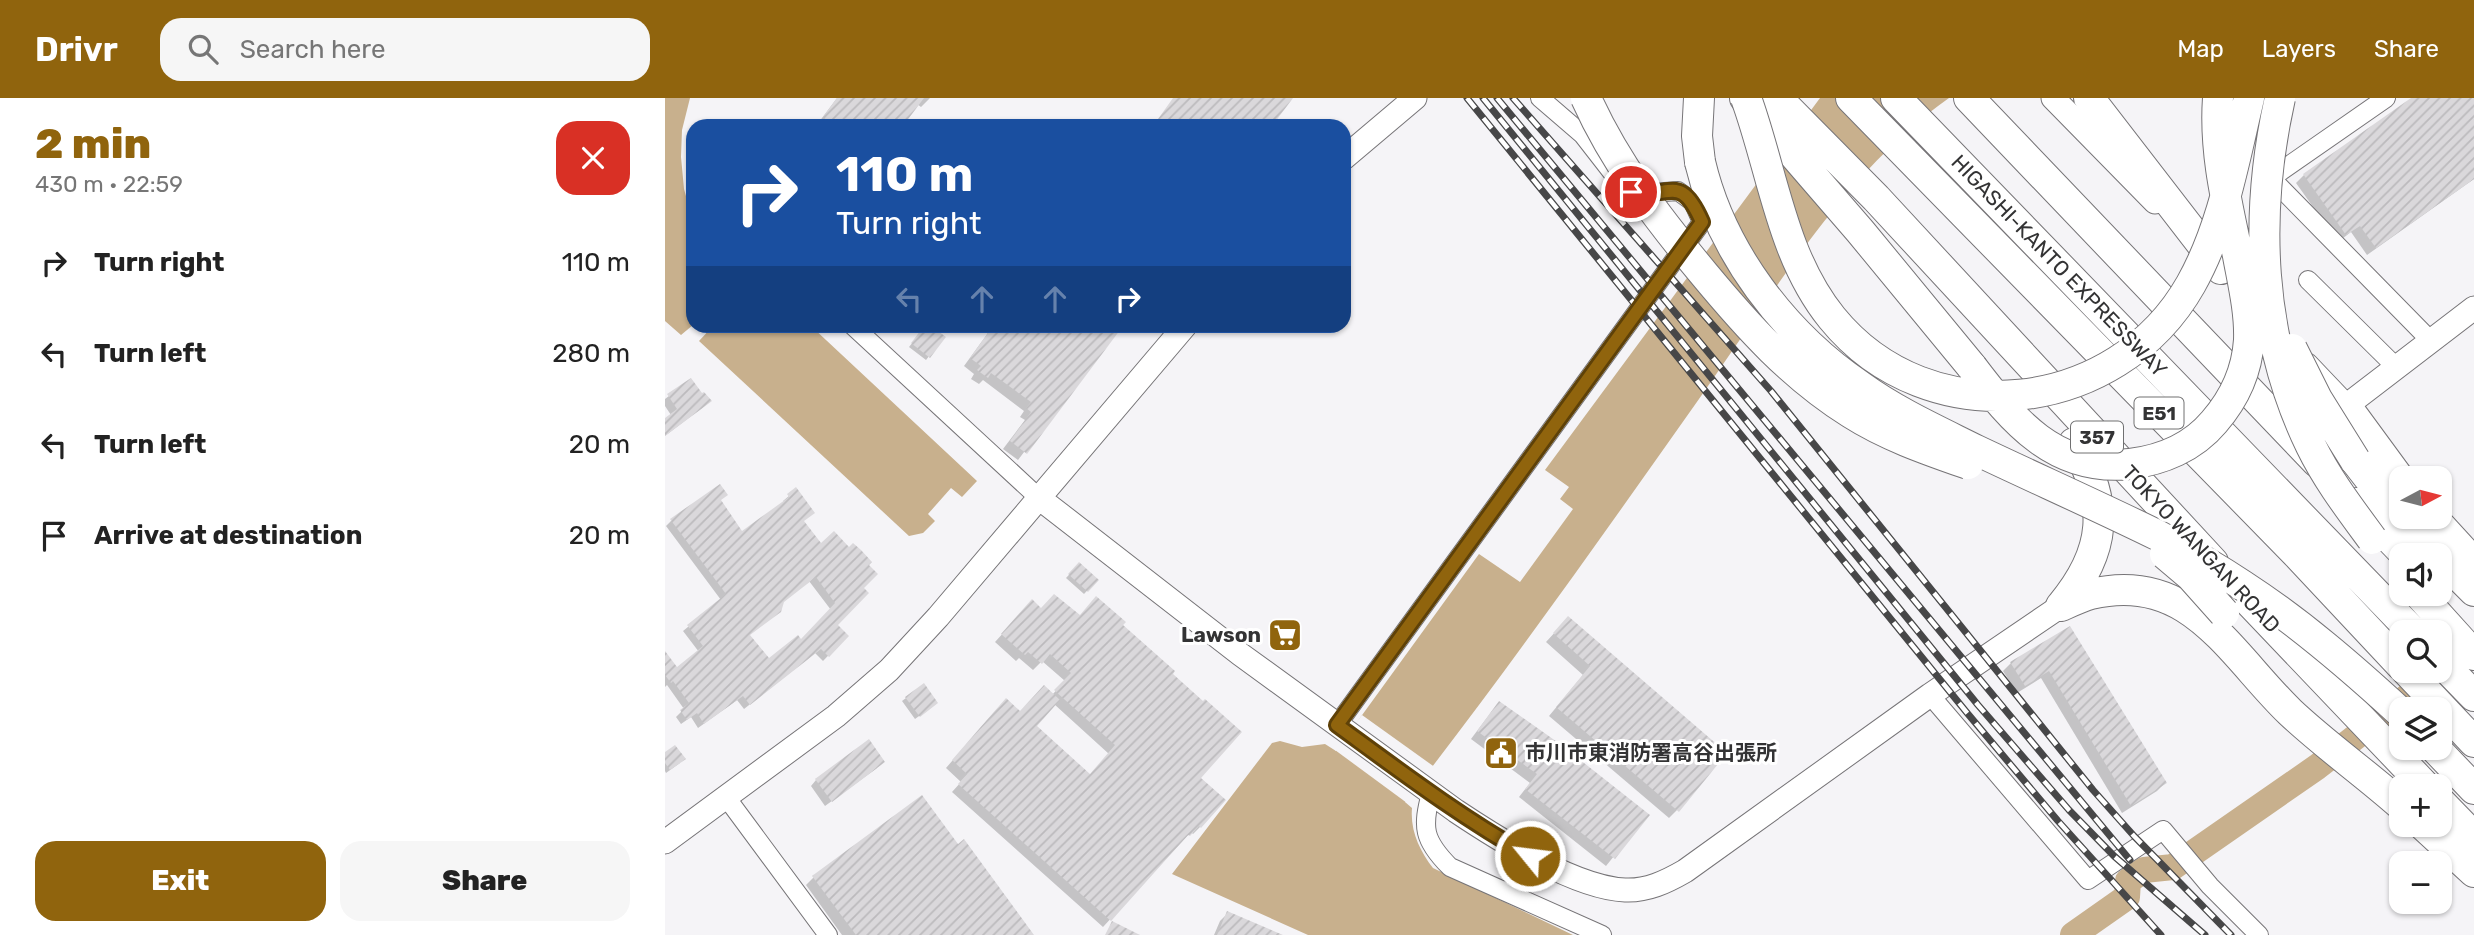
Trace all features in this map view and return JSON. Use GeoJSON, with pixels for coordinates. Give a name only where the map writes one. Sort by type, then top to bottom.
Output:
{"type":"FeatureCollection","features":[{"type":"Feature","properties":{"kind":"highway"},"geometry":{"type":"LineString","coordinates":[[1586,98],[1606,139],[1631,179],[1668,229],[1724,297],[1784,363],[1853,414],[1911,443],[2059,497],[2118,525],[2150,544],[2191,576],[2224,613],[2296,706]]}},
{"type":"Feature","properties":{"kind":"highway"},"geometry":{"type":"LineString","coordinates":[[1604,98],[1618,135],[1647,188],[1682,242],[1724,297]]}},
{"type":"Feature","properties":{"kind":"highway"},"geometry":{"type":"LineString","coordinates":[[1699,98],[1697,136],[1700,162],[1713,208],[1725,233],[1740,259],[1778,310],[1831,363],[1858,385],[1919,422],[2159,536],[2224,573],[2334,654],[2389,702]]}},
{"type":"Feature","properties":{"kind":"highway"},"geometry":{"type":"LineString","coordinates":[[1745,98],[1931,316],[2000,405],[2041,442],[2077,460],[2117,465],[2164,457],[2200,436],[2231,399],[2245,364],[2249,340],[2248,316],[2220,165],[2217,136],[2218,98]]}},
{"type":"Feature","properties":{"kind":"highway"},"geometry":{"type":"LineString","coordinates":[[1745,98],[1789,241],[1814,293],[1833,320],[1875,357],[1915,380],[1960,393],[2000,397],[2060,387],[2098,373],[2134,351],[2167,319],[2190,285],[2213,236],[2223,206],[2249,98]]}},
{"type":"Feature","properties":{"kind":"highway","name":"TOKYO WANGAN ROAD"},"geometry":{"type":"LineString","coordinates":[[1777,98],[1875,198],[2414,774]]}},
{"type":"Feature","properties":{"kind":"highway","name":"HIGASHI-KANTO EXPRESSWAY"},"geometry":{"type":"LineString","coordinates":[[1851,98],[2296,553],[2389,652]]}},
{"type":"Feature","properties":{"kind":"highway","name":"HIGASHI-KANTO EXPRESSWAY"},"geometry":{"type":"LineString","coordinates":[[1896,98],[2401,620]]}},
{"type":"Feature","properties":{"kind":"highway"},"geometry":{"type":"LineString","coordinates":[[2231,98],[2243,191],[2274,304],[2304,376],[2332,425],[2355,460],[2389,501]]}},
{"type":"Feature","properties":{"kind":"highway"},"geometry":{"type":"LineString","coordinates":[[2280,98],[2272,134],[2267,180],[2264,256],[2280,362],[2294,407],[2312,446],[2332,482],[2389,558]]}},
{"type":"Feature","properties":{"kind":"highway"},"geometry":{"type":"LineString","coordinates":[[2069,102],[2221,269]]}},
{"type":"Feature","properties":{"kind":"highway"},"geometry":{"type":"LineString","coordinates":[[1977,107],[2395,543]]}},
{"type":"Feature","properties":{"kind":"highway"},"geometry":{"type":"LineString","coordinates":[[1875,198],[1967,318],[2074,442],[2088,466],[2097,495],[2098,531],[2084,572],[2076,588],[2061,606]]}},
{"type":"Feature","properties":{"kind":"highway"},"geometry":{"type":"LineString","coordinates":[[2346,406],[2390,466]]}},
{"type":"Feature","properties":{"kind":"highway"},"geometry":{"type":"LineString","coordinates":[[2414,529],[2428,543]]}},
{"type":"Feature","properties":{"kind":"highway"},"geometry":{"type":"LineString","coordinates":[[2452,585],[2474,624]]}},
{"type":"Feature","properties":{"kind":"highway"},"geometry":{"type":"LineString","coordinates":[[2452,585],[2474,655]]}},
{"type":"Feature","properties":{"kind":"highway"},"geometry":{"type":"LineString","coordinates":[[2061,606],[2090,594],[2132,590],[2168,597],[2185,606],[2210,626],[2389,794]]}},
{"type":"Feature","properties":{"kind":"highway"},"geometry":{"type":"LineString","coordinates":[[2452,673],[2474,696]]}},
{"type":"Feature","properties":{"kind":"highway"},"geometry":{"type":"LineString","coordinates":[[2418,683],[2474,742]]}},
{"type":"Feature","properties":{"kind":"highway"},"geometry":{"type":"LineString","coordinates":[[2446,760],[2474,789]]}},
{"type":"Feature","properties":{"kind":"highway"},"geometry":{"type":"LineString","coordinates":[[2452,815],[2474,838]]}},
{"type":"Feature","properties":{"kind":"highway"},"geometry":{"type":"LineString","coordinates":[[2436,837],[2474,872]]}},
{"type":"Feature","properties":{"kind":"street"},"geometry":{"type":"LineString","coordinates":[[1351,152],[1415,98]]}},
{"type":"Feature","properties":{"kind":"street"},"geometry":{"type":"LineString","coordinates":[[1342,729],[1702,222],[1693,202],[1678,191],[1639,194],[1625,189],[1583,135],[1540,98]]}},
{"type":"Feature","properties":{"kind":"street"},"geometry":{"type":"LineString","coordinates":[[2386,98],[2271,178],[2430,340]]}},
{"type":"Feature","properties":{"kind":"street"},"geometry":{"type":"LineString","coordinates":[[2221,269],[2346,406],[2474,308]]}},
{"type":"Feature","properties":{"kind":"street"},"geometry":{"type":"LineString","coordinates":[[2308,279],[2395,366]]}},
{"type":"Feature","properties":{"kind":"street"},"geometry":{"type":"LineString","coordinates":[[861,333],[1039,498],[1240,654],[1491,835],[1580,879],[1607,888],[1645,888],[1662,884],[1685,871],[1930,695],[2061,606]]}},
{"type":"Feature","properties":{"kind":"street"},"geometry":{"type":"LineString","coordinates":[[665,842],[836,716],[889,670],[939,617],[1179,333]]}},
{"type":"Feature","properties":{"kind":"street"},"geometry":{"type":"LineString","coordinates":[[1930,695],[2088,880],[2164,830],[2210,886],[2259,935]]}},
{"type":"Feature","properties":{"kind":"street"},"geometry":{"type":"LineString","coordinates":[[1426,789],[1426,831],[1436,851],[1450,867],[1602,935]]}},
{"type":"Feature","properties":{"kind":"street"},"geometry":{"type":"LineString","coordinates":[[726,797],[828,935]]}},
{"type":"Feature","properties":{"kind":"shaded area"},"geometry":{"type":"Polygon","coordinates":[[[665,98],[690,98],[682,130],[681,157],[686,196],[686,331],[681,335],[665,321],[665,98]]]}},
{"type":"Feature","properties":{"kind":"shaded area"},"geometry":{"type":"Polygon","coordinates":[[[1820,98],[1949,98],[1911,128],[1876,162],[1812,237],[1554,602],[1405,802],[1412,808],[1417,840],[1433,868],[1573,935],[1308,935],[1172,874],[1272,743],[1280,741],[1302,747],[1325,744],[1336,751],[1479,554],[1520,582],[1573,509],[1560,499],[1569,487],[1545,470],[1820,98]]]}},
{"type":"Feature","properties":{"kind":"shaded area"},"geometry":{"type":"Polygon","coordinates":[[[706,333],[818,333],[977,481],[962,497],[951,488],[928,514],[935,521],[923,533],[909,536],[699,341],[706,333]]]}},
{"type":"Feature","properties":{"kind":"pier"},"geometry":{"type":"Polygon","coordinates":[[[1362,715],[1436,768],[1407,803],[1335,750],[1362,715]]]}},
{"type":"Feature","properties":{"kind":"building"},"geometry":{"type":"Polygon","coordinates":[[[837,98],[924,98],[908,119],[823,117],[837,98]]]}},
{"type":"Feature","properties":{"kind":"building"},"geometry":{"type":"Polygon","coordinates":[[[1173,98],[1293,98],[1277,119],[1158,119],[1173,98]]]}},
{"type":"Feature","properties":{"kind":"building"},"geometry":{"type":"Polygon","coordinates":[[[2411,98],[2474,98],[2474,179],[2376,248],[2360,226],[2346,235],[2303,174],[2411,98]]]}},
{"type":"Feature","properties":{"kind":"building"},"geometry":{"type":"Polygon","coordinates":[[[919,333],[941,333],[946,337],[930,358],[911,343],[919,333]]]}},
{"type":"Feature","properties":{"kind":"building"},"geometry":{"type":"Polygon","coordinates":[[[988,333],[1118,333],[1027,454],[1010,441],[1031,412],[1026,408],[1031,402],[991,373],[988,378],[977,370],[981,366],[970,358],[988,333]]]}},
{"type":"Feature","properties":{"kind":"building"},"geometry":{"type":"Polygon","coordinates":[[[691,378],[712,401],[665,436],[665,418],[677,409],[667,394],[691,378]]]}},
{"type":"Feature","properties":{"kind":"building"},"geometry":{"type":"Polygon","coordinates":[[[720,484],[728,495],[721,500],[742,531],[789,497],[787,494],[796,487],[815,513],[804,521],[821,543],[834,531],[849,547],[853,543],[861,550],[872,562],[869,565],[878,574],[864,588],[869,593],[838,625],[849,636],[829,657],[821,649],[750,705],[743,696],[704,724],[697,713],[687,720],[680,710],[689,703],[673,681],[671,683],[665,675],[665,651],[677,667],[703,646],[687,625],[726,594],[670,519],[720,484]],[[816,577],[784,602],[781,612],[750,635],[769,658],[798,635],[801,639],[835,603],[816,577]]]}},
{"type":"Feature","properties":{"kind":"building"},"geometry":{"type":"Polygon","coordinates":[[[1079,562],[1099,580],[1088,592],[1068,574],[1079,562]]]}},
{"type":"Feature","properties":{"kind":"building"},"geometry":{"type":"Polygon","coordinates":[[[1054,594],[1080,615],[1096,596],[1126,622],[1123,625],[1175,671],[1173,674],[1242,732],[1201,778],[1226,800],[1201,828],[1199,826],[1188,835],[1111,921],[958,784],[967,774],[952,760],[1006,698],[1020,711],[1044,685],[1060,700],[1037,726],[1090,774],[1115,745],[1054,690],[1071,673],[1050,654],[1042,664],[1028,652],[1025,655],[1001,634],[1032,599],[1041,608],[1054,594]]]}},
{"type":"Feature","properties":{"kind":"building"},"geometry":{"type":"Polygon","coordinates":[[[1568,616],[1727,753],[1679,812],[1556,707],[1590,666],[1553,633],[1568,616]]]}},
{"type":"Feature","properties":{"kind":"building"},"geometry":{"type":"Polygon","coordinates":[[[2070,626],[2167,783],[2131,806],[2049,671],[2025,686],[2010,662],[2070,626]]]}},
{"type":"Feature","properties":{"kind":"building"},"geometry":{"type":"Polygon","coordinates":[[[924,683],[938,703],[920,717],[905,697],[924,683]]]}},
{"type":"Feature","properties":{"kind":"building"},"geometry":{"type":"Polygon","coordinates":[[[1499,701],[1560,744],[1650,815],[1615,859],[1525,789],[1537,774],[1477,731],[1499,701]]]}},
{"type":"Feature","properties":{"kind":"building"},"geometry":{"type":"Polygon","coordinates":[[[869,739],[885,762],[832,802],[815,779],[869,739]]]}},
{"type":"Feature","properties":{"kind":"building"},"geometry":{"type":"Polygon","coordinates":[[[675,745],[686,759],[670,770],[665,763],[665,752],[675,745]]]}},
{"type":"Feature","properties":{"kind":"building"},"geometry":{"type":"Polygon","coordinates":[[[922,795],[958,844],[964,839],[1034,935],[856,935],[812,876],[922,795]]]}},
{"type":"Feature","properties":{"kind":"building"},"geometry":{"type":"Polygon","coordinates":[[[1227,911],[1283,935],[1217,935],[1227,911]]]}},
{"type":"Feature","properties":{"kind":"building"},"geometry":{"type":"Polygon","coordinates":[[[1112,921],[1140,935],[1105,935],[1112,921]]]}},
{"type":"Feature","properties":{"kind":"waterway"},"geometry":{"type":"LineString","coordinates":[[2073,935],[2127,897],[2128,881],[2144,870],[2173,867],[2317,767],[2427,683]]}},
{"type":"Feature","properties":{"kind":"railway"},"geometry":{"type":"LineString","coordinates":[[1467,98],[1968,714],[2058,821],[2161,935]]}},
{"type":"Feature","properties":{"kind":"railway"},"geometry":{"type":"LineString","coordinates":[[1483,98],[1978,705],[2069,810],[2114,856],[2205,935]]}},
{"type":"Feature","properties":{"kind":"railway"},"geometry":{"type":"LineString","coordinates":[[1497,98],[2130,860]]}},
{"type":"Feature","properties":{"kind":"railway"},"geometry":{"type":"LineString","coordinates":[[1513,98],[1771,391],[2093,790],[2231,935]]}},
{"type":"Feature","properties":{"kind":"place","name":"Lawson"},"geometry":{"type":"Point","coordinates":[1285,635]}},
{"type":"Feature","properties":{"kind":"place","name":"市川市東消防署高谷出張所"},"geometry":{"type":"Point","coordinates":[1501,753]}},
{"type":"Feature","properties":{"kind":"route"},"geometry":{"type":"LineString","coordinates":[[1530,856],[1491,835],[1337,725],[1702,222],[1693,202],[1678,191],[1639,194],[1631,192]]}}]}
